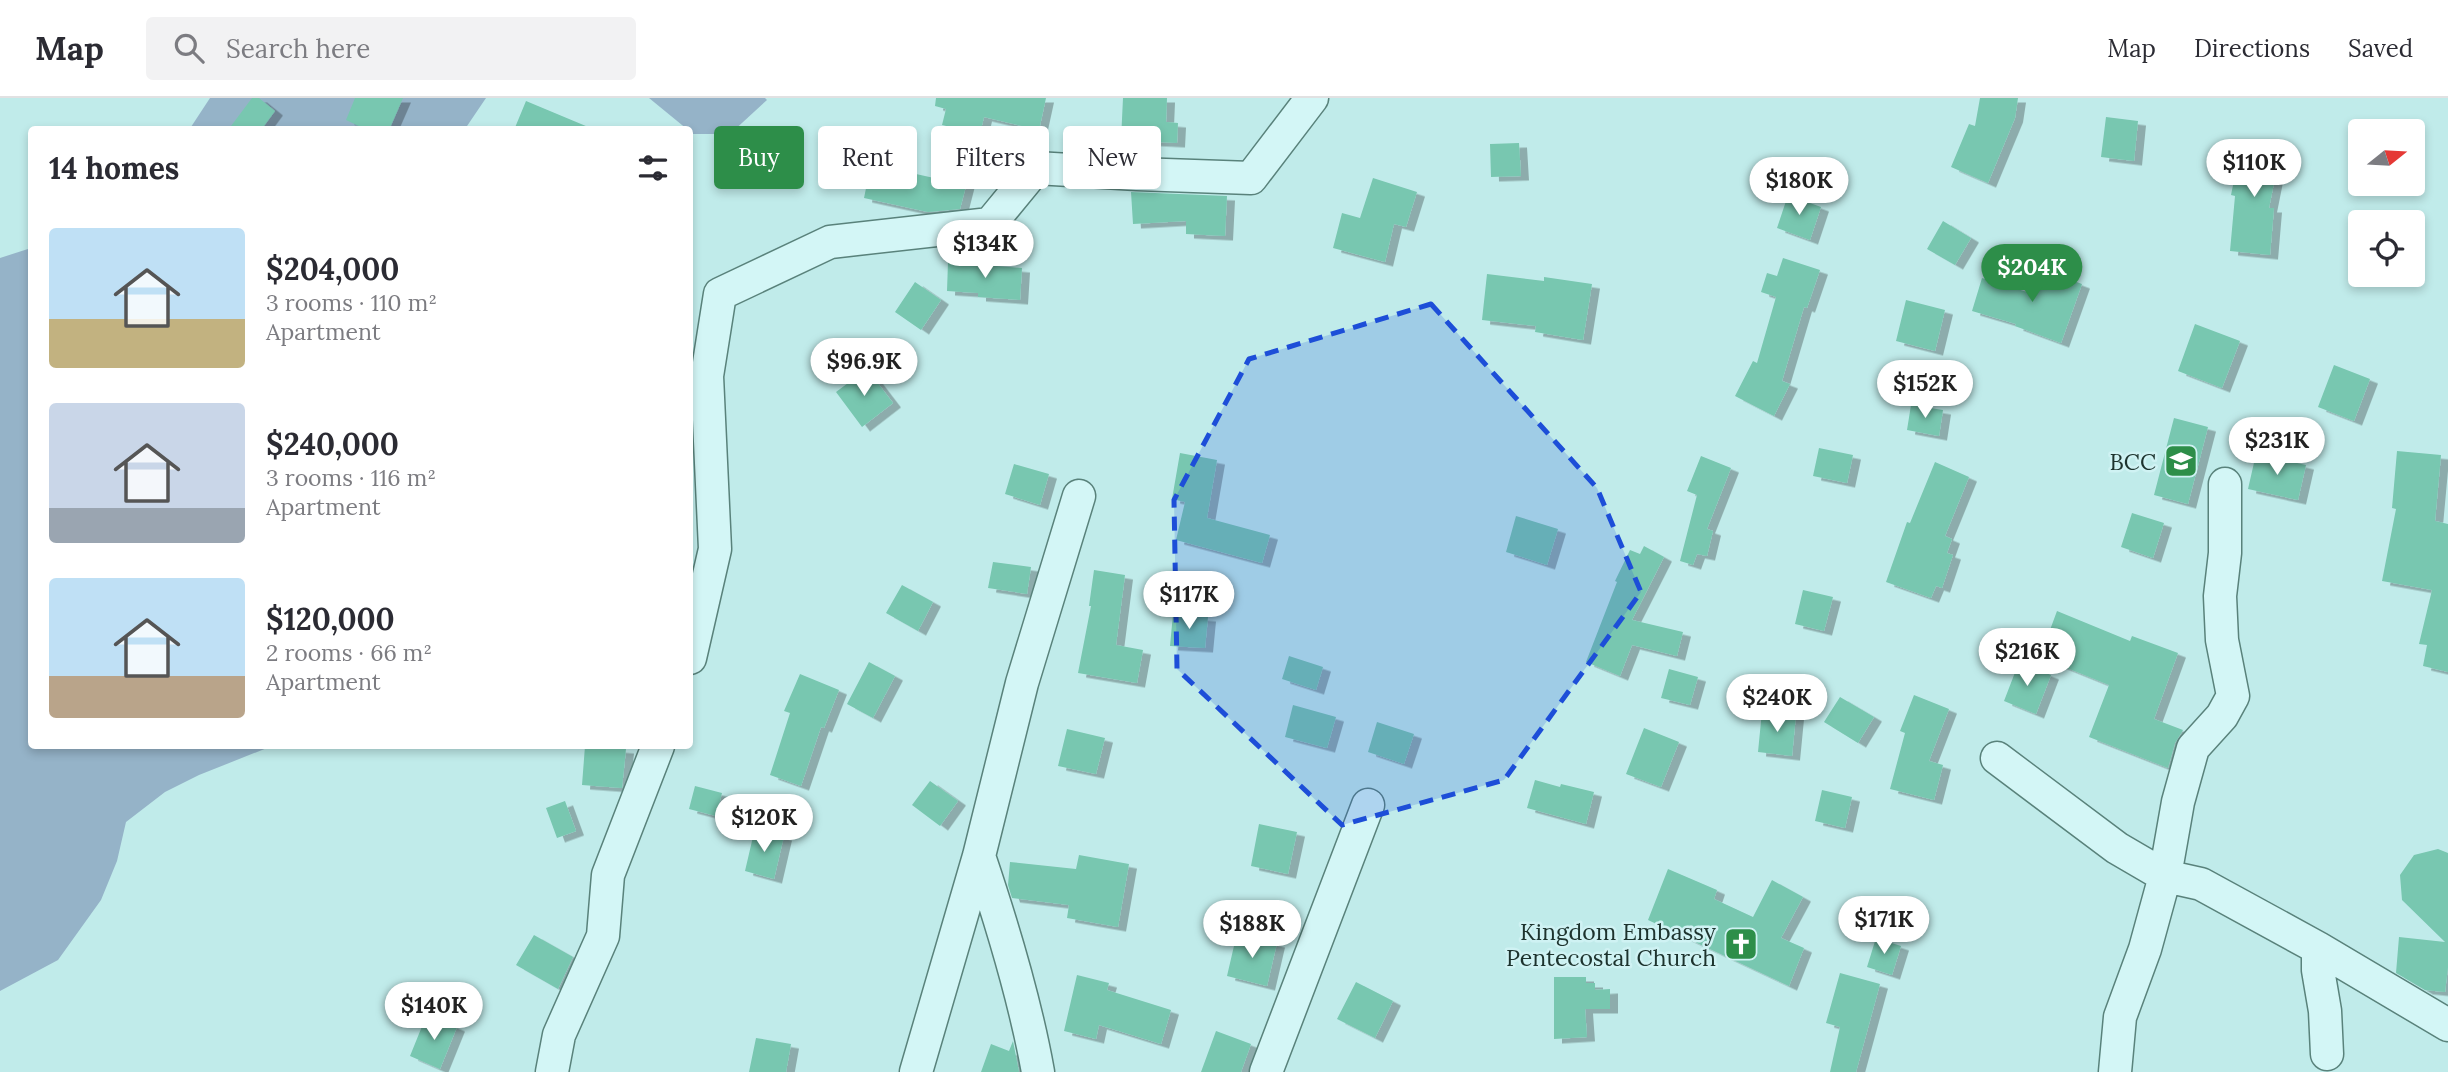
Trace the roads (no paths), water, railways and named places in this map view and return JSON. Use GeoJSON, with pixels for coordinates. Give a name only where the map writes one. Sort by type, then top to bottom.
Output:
{"type":"FeatureCollection","features":[{"type":"Feature","properties":{"kind":"street"},"geometry":{"type":"LineString","coordinates":[[693,645],[715,549],[707,376],[720,294],[830,243],[990,224],[1036,168],[1251,178],[1312,98]]}},
{"type":"Feature","properties":{"kind":"street"},"geometry":{"type":"LineString","coordinates":[[2115,1072],[2120,1017],[2145,949],[2165,876],[2178,802],[2193,748],[2222,716],[2233,696],[2222,640],[2220,596],[2225,553],[2224,484]]}},
{"type":"Feature","properties":{"kind":"street"},"geometry":{"type":"LineString","coordinates":[[916,1072],[979,856],[1021,683],[1079,496]]}},
{"type":"Feature","properties":{"kind":"street"},"geometry":{"type":"LineString","coordinates":[[552,1072],[559,1035],[603,936],[608,875],[657,749]]}},
{"type":"Feature","properties":{"kind":"street"},"geometry":{"type":"LineString","coordinates":[[1997,758],[2117,848],[2165,876],[2201,884],[2318,948],[2448,1025]]}},
{"type":"Feature","properties":{"kind":"street"},"geometry":{"type":"LineString","coordinates":[[1266,1072],[1367,805]]}},
{"type":"Feature","properties":{"kind":"street"},"geometry":{"type":"LineString","coordinates":[[979,856],[1003,927],[1033,1042],[1038,1072]]}},
{"type":"Feature","properties":{"kind":"street"},"geometry":{"type":"LineString","coordinates":[[2318,948],[2327,1054]]}},
{"type":"Feature","properties":{"kind":"place","name":"BCC"},"geometry":{"type":"Point","coordinates":[2181,461]}},
{"type":"Feature","properties":{"kind":"place","name":"Kingdom Embassy Pentecostal Church"},"geometry":{"type":"Point","coordinates":[1741,944]}}]}
